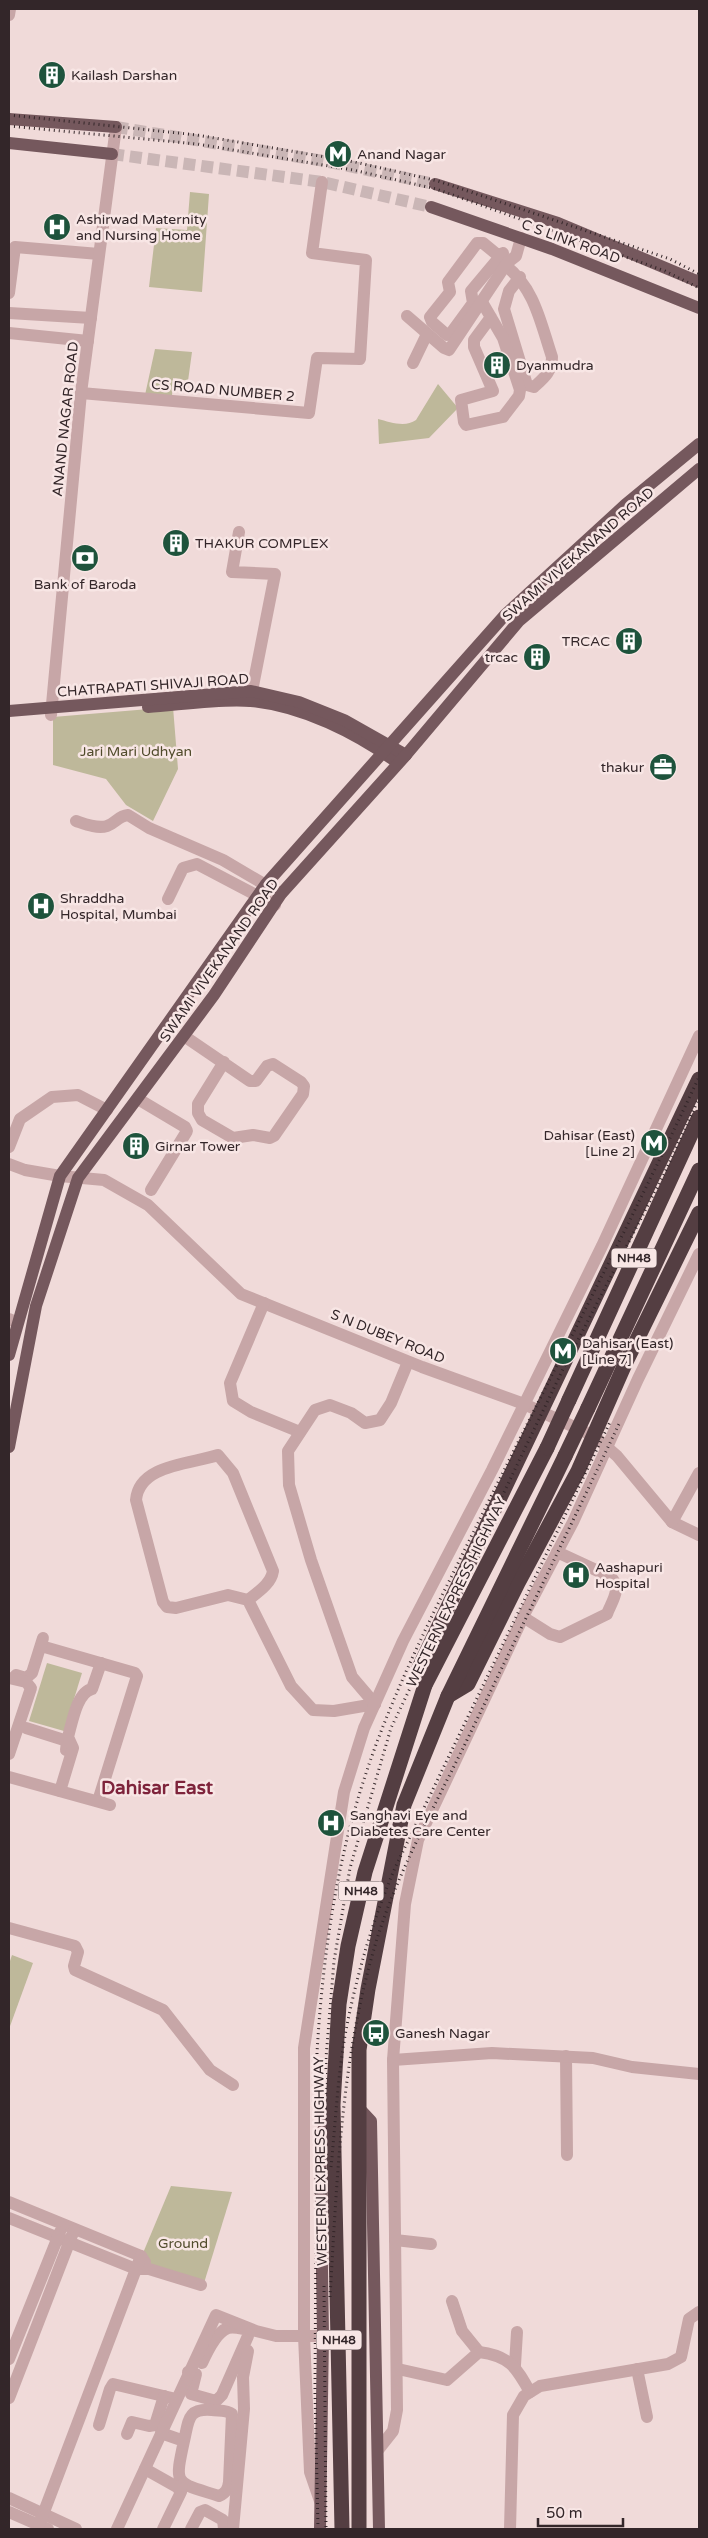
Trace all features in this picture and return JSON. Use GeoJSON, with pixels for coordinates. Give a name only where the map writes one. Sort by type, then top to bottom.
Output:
{"type":"FeatureCollection","features":[{"type":"Feature","properties":{"kind":"highway"},"geometry":{"type":"LineString","coordinates":[[425,1685],[420,1668],[699,1079]]}},
{"type":"Feature","properties":{"kind":"highway","name":"WESTERN EXPRESS HIGHWAY"},"geometry":{"type":"LineString","coordinates":[[342,2529],[333,2105],[339,2004],[348,1946],[365,1872],[425,1685],[547,1448],[699,1117]]}},
{"type":"Feature","properties":{"kind":"highway","name":"NH48"},"geometry":{"type":"LineString","coordinates":[[359,2529],[359,2050],[368,1989],[404,1805],[448,1696],[588,1408],[699,1170]]}},
{"type":"Feature","properties":{"kind":"highway"},"geometry":{"type":"LineString","coordinates":[[448,1696],[468,1684],[594,1436],[625,1364],[699,1213]]}},
{"type":"Feature","properties":{"kind":"main road"},"geometry":{"type":"LineString","coordinates":[[9,119],[116,127]]}},
{"type":"Feature","properties":{"kind":"main road"},"geometry":{"type":"LineString","coordinates":[[9,143],[112,154]]}},
{"type":"Feature","properties":{"kind":"main road","name":"C S LINK ROAD"},"geometry":{"type":"LineString","coordinates":[[435,184],[558,223],[699,282]]}},
{"type":"Feature","properties":{"kind":"main road","name":"C S LINK ROAD"},"geometry":{"type":"LineString","coordinates":[[431,207],[521,238],[699,308]]}},
{"type":"Feature","properties":{"kind":"main road","name":"SWAMI VIVEKANAND ROAD"},"geometry":{"type":"LineString","coordinates":[[9,1355],[13,1321],[60,1176],[262,890],[468,656],[529,591],[625,505],[699,444]]}},
{"type":"Feature","properties":{"kind":"main road","name":"SWAMI VIVEKANAND ROAD"},"geometry":{"type":"LineString","coordinates":[[9,1447],[36,1306],[78,1178],[196,1020],[278,900],[482,667],[519,621],[699,469]]}},
{"type":"Feature","properties":{"kind":"main road","name":"CHATRAPATI SHIVAJI ROAD"},"geometry":{"type":"LineString","coordinates":[[9,711],[51,711],[250,696],[308,706],[344,720],[402,759]]}},
{"type":"Feature","properties":{"kind":"main road"},"geometry":{"type":"LineString","coordinates":[[9,719],[51,711]]}},
{"type":"Feature","properties":{"kind":"main road"},"geometry":{"type":"LineString","coordinates":[[179,1008],[196,1020]]}},
{"type":"Feature","properties":{"kind":"main road"},"geometry":{"type":"LineString","coordinates":[[320,2529],[323,2336],[320,2137],[333,2105]]}},
{"type":"Feature","properties":{"kind":"main road"},"geometry":{"type":"LineString","coordinates":[[358,2107],[372,2122],[379,2529]]}},
{"type":"Feature","properties":{"kind":"street"},"geometry":{"type":"LineString","coordinates":[[9,15],[10,9]]}},
{"type":"Feature","properties":{"kind":"street","name":"ANAND NAGAR ROAD"},"geometry":{"type":"LineString","coordinates":[[51,711],[81,393],[116,127]]}},
{"type":"Feature","properties":{"kind":"street","name":"CS ROAD NUMBER 2"},"geometry":{"type":"LineString","coordinates":[[81,393],[309,413],[317,358],[360,359],[365,279],[366,260],[312,253],[322,182]]}},
{"type":"Feature","properties":{"kind":"street"},"geometry":{"type":"LineString","coordinates":[[407,316],[449,350],[482,302],[504,259],[506,233]]}},
{"type":"Feature","properties":{"kind":"street"},"geometry":{"type":"LineString","coordinates":[[520,276],[509,291],[504,309],[527,384],[534,387],[548,374],[552,365],[552,357],[529,289],[520,276],[504,259],[483,243],[476,243],[448,282],[450,292],[430,317],[432,322],[447,335],[451,333],[473,303],[471,290],[504,259],[516,256],[521,238]]}},
{"type":"Feature","properties":{"kind":"street"},"geometry":{"type":"LineString","coordinates":[[9,293],[15,247],[99,254]]}},
{"type":"Feature","properties":{"kind":"street"},"geometry":{"type":"LineString","coordinates":[[482,302],[491,317],[503,338],[520,390],[519,396],[503,417],[466,425],[461,400],[493,392],[474,347],[474,340],[491,317]]}},
{"type":"Feature","properties":{"kind":"street"},"geometry":{"type":"LineString","coordinates":[[9,313],[91,318]]}},
{"type":"Feature","properties":{"kind":"street"},"geometry":{"type":"LineString","coordinates":[[9,333],[88,341]]}},
{"type":"Feature","properties":{"kind":"street"},"geometry":{"type":"LineString","coordinates":[[413,363],[427,334]]}},
{"type":"Feature","properties":{"kind":"street"},"geometry":{"type":"LineString","coordinates":[[239,532],[232,572],[275,574],[250,696]]}},
{"type":"Feature","properties":{"kind":"street"},"geometry":{"type":"LineString","coordinates":[[468,656],[482,667]]}},
{"type":"Feature","properties":{"kind":"street"},"geometry":{"type":"LineString","coordinates":[[76,821],[98,827],[108,826],[118,816],[128,815],[149,828],[223,860],[278,900]]}},
{"type":"Feature","properties":{"kind":"street"},"geometry":{"type":"LineString","coordinates":[[168,899],[184,868],[191,864],[262,890]]}},
{"type":"Feature","properties":{"kind":"street"},"geometry":{"type":"LineString","coordinates":[[184,1036],[224,1062],[247,1079],[256,1080],[267,1066],[277,1064],[304,1086],[303,1094],[274,1136],[270,1138],[254,1135],[233,1138],[202,1120],[198,1113],[198,1104],[224,1062]]}},
{"type":"Feature","properties":{"kind":"street"},"geometry":{"type":"LineString","coordinates":[[320,2501],[310,2472],[304,2336],[304,2048],[344,1792],[364,1728],[403,1641],[602,1246],[699,1036]]}},
{"type":"Feature","properties":{"kind":"street"},"geometry":{"type":"LineString","coordinates":[[9,1147],[20,1119],[52,1097],[78,1095],[107,1110]]}},
{"type":"Feature","properties":{"kind":"street"},"geometry":{"type":"LineString","coordinates":[[138,1100],[185,1127],[187,1131],[151,1190]]}},
{"type":"Feature","properties":{"kind":"street","name":"S N DUBEY ROAD"},"geometry":{"type":"LineString","coordinates":[[9,1164],[25,1170],[60,1176],[104,1180],[148,1205],[241,1294],[408,1362],[524,1404],[594,1436],[618,1456],[672,1522],[699,1535]]}},
{"type":"Feature","properties":{"kind":"street"},"geometry":{"type":"LineString","coordinates":[[378,2450],[393,2431],[397,2410],[393,2060],[405,1904],[418,1840],[523,1617],[557,1552],[699,1254]]}},
{"type":"Feature","properties":{"kind":"street"},"geometry":{"type":"LineString","coordinates":[[264,1303],[230,1383],[233,1401],[251,1412],[300,1432]]}},
{"type":"Feature","properties":{"kind":"street"},"geometry":{"type":"LineString","coordinates":[[375,1704],[352,1677],[311,1560],[289,1484],[288,1451],[315,1410],[330,1405],[351,1413],[365,1424],[380,1420],[392,1403],[408,1362]]}},
{"type":"Feature","properties":{"kind":"street"},"geometry":{"type":"LineString","coordinates":[[248,1600],[265,1586],[272,1578],[273,1572],[234,1472],[225,1461],[218,1455],[163,1468],[143,1483],[137,1491],[136,1500],[163,1602],[167,1607],[176,1608],[228,1595],[248,1600],[291,1686],[313,1710],[334,1711],[375,1704]]}},
{"type":"Feature","properties":{"kind":"street"},"geometry":{"type":"LineString","coordinates":[[672,1522],[699,1473]]}},
{"type":"Feature","properties":{"kind":"street"},"geometry":{"type":"LineString","coordinates":[[523,1617],[550,1634],[560,1637],[607,1614],[617,1590],[615,1581],[611,1577],[557,1552]]}},
{"type":"Feature","properties":{"kind":"street"},"geometry":{"type":"LineString","coordinates":[[9,1673],[29,1676],[42,1642],[101,1664],[135,1673],[137,1680],[104,1803],[10,1780]]}},
{"type":"Feature","properties":{"kind":"street"},"geometry":{"type":"LineString","coordinates":[[60,1791],[73,1748],[68,1737],[82,1696],[87,1690],[92,1689],[101,1664]]}},
{"type":"Feature","properties":{"kind":"street"},"geometry":{"type":"LineString","coordinates":[[9,1678],[26,1682],[31,1688],[9,1754]]}},
{"type":"Feature","properties":{"kind":"street"},"geometry":{"type":"LineString","coordinates":[[18,1725],[67,1742],[65,1756],[69,1761]]}},
{"type":"Feature","properties":{"kind":"street"},"geometry":{"type":"LineString","coordinates":[[9,1928],[76,1946],[78,1952],[74,1966],[75,1970],[163,2010],[210,2070],[233,2085]]}},
{"type":"Feature","properties":{"kind":"street"},"geometry":{"type":"LineString","coordinates":[[393,2060],[492,2054],[566,2056],[593,2058],[632,2068],[699,2074]]}},
{"type":"Feature","properties":{"kind":"street"},"geometry":{"type":"LineString","coordinates":[[566,2056],[567,2155]]}},
{"type":"Feature","properties":{"kind":"street"},"geometry":{"type":"LineString","coordinates":[[9,2202],[68,2228],[141,2256],[149,2269]]}},
{"type":"Feature","properties":{"kind":"street"},"geometry":{"type":"LineString","coordinates":[[9,2218],[62,2242],[136,2269],[149,2269],[201,2285]]}},
{"type":"Feature","properties":{"kind":"street"},"geometry":{"type":"LineString","coordinates":[[9,2359],[68,2228]]}},
{"type":"Feature","properties":{"kind":"street"},"geometry":{"type":"LineString","coordinates":[[395,2240],[431,2244]]}},
{"type":"Feature","properties":{"kind":"street"},"geometry":{"type":"LineString","coordinates":[[9,2398],[62,2242]]}},
{"type":"Feature","properties":{"kind":"street"},"geometry":{"type":"LineString","coordinates":[[43,2523],[141,2256]]}},
{"type":"Feature","properties":{"kind":"street"},"geometry":{"type":"LineString","coordinates":[[452,2301],[462,2331],[479,2352],[490,2354],[515,2365]]}},
{"type":"Feature","properties":{"kind":"street"},"geometry":{"type":"LineString","coordinates":[[510,2529],[513,2415],[524,2396],[540,2386],[668,2364],[681,2357],[689,2319],[699,2312]]}},
{"type":"Feature","properties":{"kind":"street"},"geometry":{"type":"LineString","coordinates":[[127,2434],[132,2422],[149,2426],[155,2425],[170,2397],[192,2373],[223,2331],[232,2327],[248,2330],[248,2336],[219,2399],[214,2402],[191,2394],[192,2373],[216,2314],[256,2332],[276,2336],[323,2336]]}},
{"type":"Feature","properties":{"kind":"street"},"geometry":{"type":"LineString","coordinates":[[517,2332],[515,2365],[530,2392]]}},
{"type":"Feature","properties":{"kind":"street"},"geometry":{"type":"LineString","coordinates":[[233,2529],[244,2409],[243,2377],[248,2351]]}},
{"type":"Feature","properties":{"kind":"street"},"geometry":{"type":"LineString","coordinates":[[398,2369],[447,2380],[479,2352]]}},
{"type":"Feature","properties":{"kind":"street"},"geometry":{"type":"LineString","coordinates":[[637,2369],[647,2417]]}},
{"type":"Feature","properties":{"kind":"street"},"geometry":{"type":"LineString","coordinates":[[99,2425],[113,2384],[170,2397]]}},
{"type":"Feature","properties":{"kind":"street"},"geometry":{"type":"LineString","coordinates":[[122,2529],[161,2433],[170,2397]]}},
{"type":"Feature","properties":{"kind":"street"},"geometry":{"type":"LineString","coordinates":[[202,2409],[232,2414],[229,2482],[228,2488],[223,2494],[219,2496],[186,2485],[180,2481],[177,2472],[184,2440],[193,2412],[202,2409]]}},
{"type":"Feature","properties":{"kind":"street"},"geometry":{"type":"LineString","coordinates":[[161,2433],[184,2440]]}},
{"type":"Feature","properties":{"kind":"street"},"geometry":{"type":"LineString","coordinates":[[117,2529],[147,2470]]}},
{"type":"Feature","properties":{"kind":"street"},"geometry":{"type":"LineString","coordinates":[[147,2470],[177,2486],[181,2492],[163,2529]]}},
{"type":"Feature","properties":{"kind":"street"},"geometry":{"type":"LineString","coordinates":[[9,2498],[43,2523]]}},
{"type":"Feature","properties":{"kind":"street"},"geometry":{"type":"LineString","coordinates":[[191,2529],[200,2512],[205,2510],[223,2520],[224,2529]]}},
{"type":"Feature","properties":{"kind":"street"},"geometry":{"type":"LineString","coordinates":[[9,2512],[43,2523],[76,2529]]}},
{"type":"Feature","properties":{"kind":"green space"},"geometry":{"type":"Polygon","coordinates":[[[190,192],[209,194],[202,292],[149,287],[156,228],[187,230],[190,192]]]}},
{"type":"Feature","properties":{"kind":"green space"},"geometry":{"type":"Polygon","coordinates":[[[155,349],[192,352],[188,381],[173,378],[172,396],[145,395],[155,349]]]}},
{"type":"Feature","properties":{"kind":"green space"},"geometry":{"type":"Polygon","coordinates":[[[438,384],[458,408],[429,438],[379,444],[378,419],[402,424],[416,420],[438,384]]]}},
{"type":"Feature","properties":{"kind":"green space","name":"Jari Mari Udhyan"},"geometry":{"type":"Polygon","coordinates":[[[173,707],[178,769],[153,821],[126,805],[106,779],[53,765],[53,717],[173,707]]]}},
{"type":"Feature","properties":{"kind":"green space"},"geometry":{"type":"Polygon","coordinates":[[[47,1663],[82,1673],[64,1731],[29,1721],[47,1663]]]}},
{"type":"Feature","properties":{"kind":"green space"},"geometry":{"type":"Polygon","coordinates":[[[12,1955],[33,1963],[9,2029],[9,1964],[12,1955]]]}},
{"type":"Feature","properties":{"kind":"green space","name":"Ground"},"geometry":{"type":"Polygon","coordinates":[[[171,2186],[232,2192],[204,2283],[138,2265],[171,2186]]]}},
{"type":"Feature","properties":{"kind":"tunnel"},"geometry":{"type":"LineString","coordinates":[[116,127],[324,161],[435,184]]}},
{"type":"Feature","properties":{"kind":"tunnel"},"geometry":{"type":"LineString","coordinates":[[112,154],[322,182],[431,207]]}},
{"type":"Feature","properties":{"kind":"railway"},"geometry":{"type":"LineString","coordinates":[[9,115],[197,135],[355,162],[438,181],[670,259],[699,274]]}},
{"type":"Feature","properties":{"kind":"railway"},"geometry":{"type":"LineString","coordinates":[[9,126],[197,144],[353,170],[436,189],[665,271],[699,288]]}},
{"type":"Feature","properties":{"kind":"railway"},"geometry":{"type":"LineString","coordinates":[[318,2529],[315,2392],[317,2053],[322,1989],[330,1926],[341,1864],[357,1802],[381,1731],[410,1663],[699,1077]]}},
{"type":"Feature","properties":{"kind":"railway"},"geometry":{"type":"LineString","coordinates":[[324,2264],[326,2058],[334,1961],[350,1868],[391,1728],[564,1367],[664,1174],[699,1098]]}},
{"type":"Feature","properties":{"kind":"railway"},"geometry":{"type":"LineString","coordinates":[[331,2167],[340,2075],[348,2020],[362,1962],[380,1905],[395,1868],[611,1420]]}},
{"type":"Feature","properties":{"kind":"railway"},"geometry":{"type":"LineString","coordinates":[[330,2297],[338,2165],[347,2078],[354,2034],[374,1949],[393,1895],[416,1843],[619,1424]]}},
{"type":"Feature","properties":{"kind":"railway"},"geometry":{"type":"LineString","coordinates":[[324,2286],[326,2529]]}},
{"type":"Feature","properties":{"kind":"place","name":"Kailash Darshan"},"geometry":{"type":"Point","coordinates":[52,75]}},
{"type":"Feature","properties":{"kind":"place","name":"Anand Nagar"},"geometry":{"type":"Point","coordinates":[338,154]}},
{"type":"Feature","properties":{"kind":"place","name":"Ashirwad Maternity and Nursing Home"},"geometry":{"type":"Point","coordinates":[57,227]}},
{"type":"Feature","properties":{"kind":"place","name":"Dyanmudra"},"geometry":{"type":"Point","coordinates":[497,365]}},
{"type":"Feature","properties":{"kind":"place","name":"THAKUR COMPLEX"},"geometry":{"type":"Point","coordinates":[176,543]}},
{"type":"Feature","properties":{"kind":"place","name":"Bank of Baroda"},"geometry":{"type":"Point","coordinates":[85,558]}},
{"type":"Feature","properties":{"kind":"place","name":"TRCAC"},"geometry":{"type":"Point","coordinates":[629,641]}},
{"type":"Feature","properties":{"kind":"place","name":"trcac"},"geometry":{"type":"Point","coordinates":[537,657]}},
{"type":"Feature","properties":{"kind":"place","name":"thakur"},"geometry":{"type":"Point","coordinates":[663,767]}},
{"type":"Feature","properties":{"kind":"place","name":"Shraddha Hospital, Mumbai"},"geometry":{"type":"Point","coordinates":[41,906]}},
{"type":"Feature","properties":{"kind":"place","name":"Dahisar (East) [Line 2]"},"geometry":{"type":"Point","coordinates":[654,1143]}},
{"type":"Feature","properties":{"kind":"place","name":"Girnar Tower"},"geometry":{"type":"Point","coordinates":[136,1146]}},
{"type":"Feature","properties":{"kind":"place","name":"Dahisar (East) [Line 7]"},"geometry":{"type":"Point","coordinates":[563,1351]}},
{"type":"Feature","properties":{"kind":"place","name":"Aashapuri Hospital"},"geometry":{"type":"Point","coordinates":[576,1575]}},
{"type":"Feature","properties":{"kind":"place","name":"Sanghavi Eye and Diabetes Care Center"},"geometry":{"type":"Point","coordinates":[331,1823]}},
{"type":"Feature","properties":{"kind":"place","name":"Ganesh Nagar"},"geometry":{"type":"Point","coordinates":[376,2033]}},
{"type":"Feature","properties":{"kind":"district","name":"Dahisar East"},"geometry":{"type":"Point","coordinates":[157,1787]}}]}
